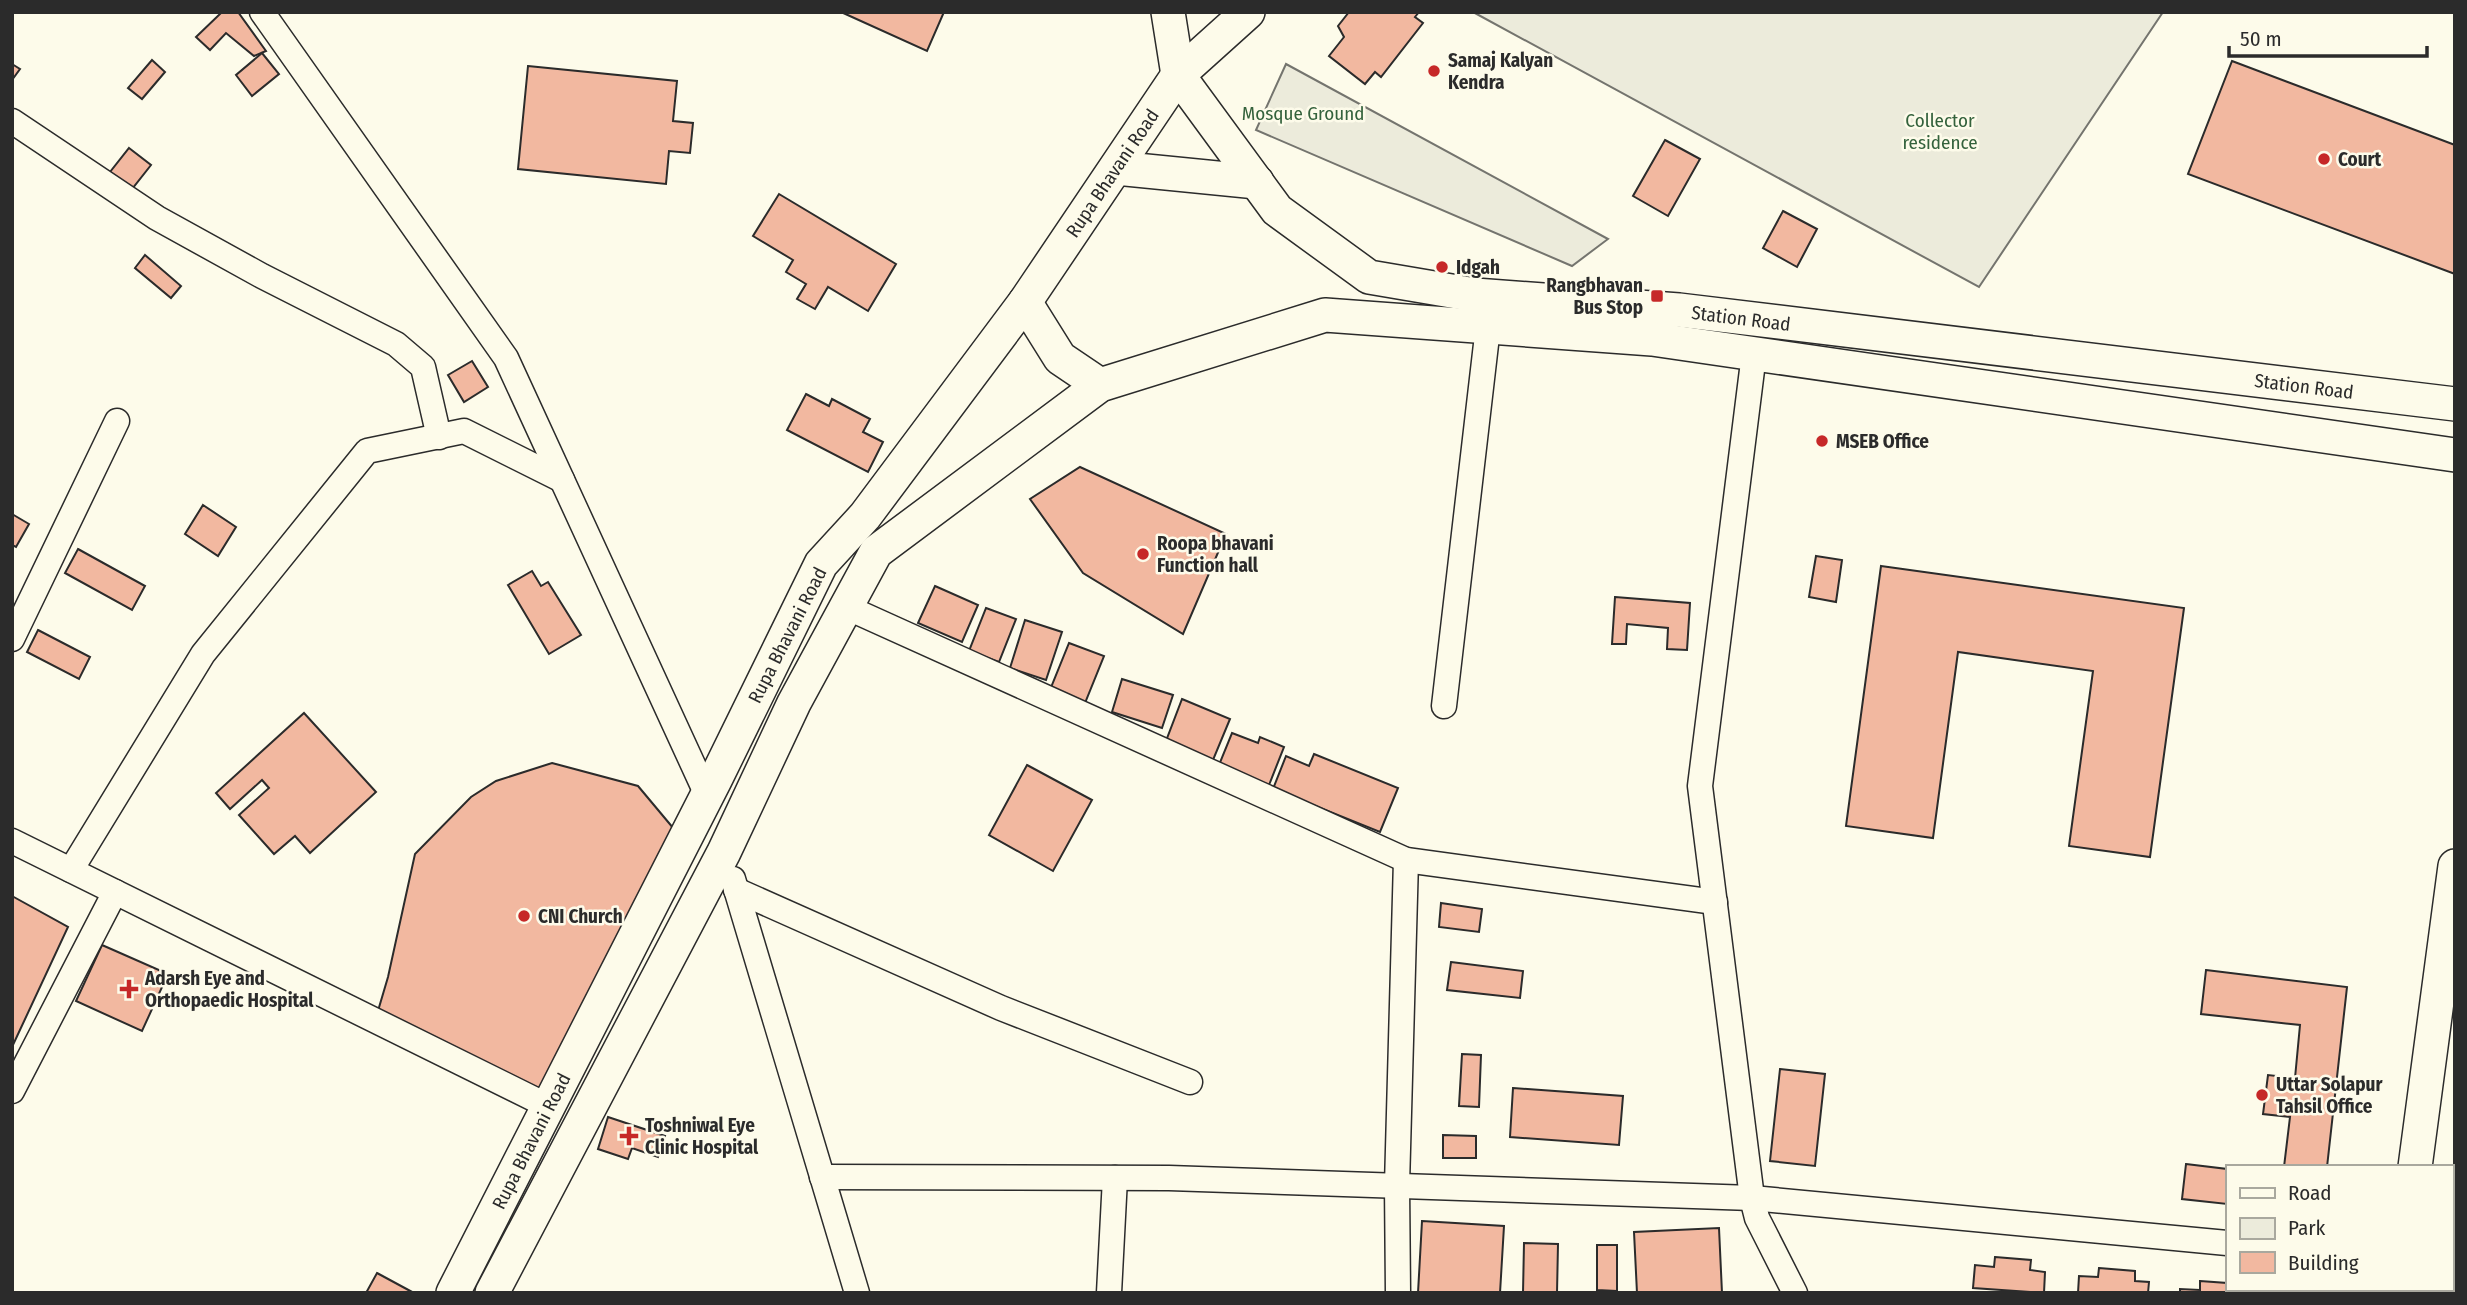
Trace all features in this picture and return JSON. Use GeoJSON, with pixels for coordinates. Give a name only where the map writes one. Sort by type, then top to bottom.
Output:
{"type":"FeatureCollection","features":[{"type":"Feature","properties":{"kind":"main road","name":"Station Road"},"geometry":{"type":"LineString","coordinates":[[1168,12],[1178,75],[1277,210],[1369,277],[1475,295],[1679,310],[2455,404]]}},
{"type":"Feature","properties":{"kind":"main road","name":"Rupa Bhavani Road"},"geometry":{"type":"LineString","coordinates":[[453,1293],[707,795],[821,564],[865,516],[1025,302],[1178,75],[1248,12]]}},
{"type":"Feature","properties":{"kind":"main road"},"geometry":{"type":"LineString","coordinates":[[1116,168],[1257,182]]}},
{"type":"Feature","properties":{"kind":"main road"},"geometry":{"type":"LineString","coordinates":[[1025,302],[1060,358],[1100,385]]}},
{"type":"Feature","properties":{"kind":"main road"},"geometry":{"type":"LineString","coordinates":[[492,1293],[724,852],[794,703],[876,552],[1100,385],[1325,315],[1652,339],[2455,455]]}},
{"type":"Feature","properties":{"kind":"main road"},"geometry":{"type":"LineString","coordinates":[[2415,1165],[2447,978],[2455,866]]}},
{"type":"Feature","properties":{"kind":"street"},"geometry":{"type":"LineString","coordinates":[[262,12],[506,358],[707,795]]}},
{"type":"Feature","properties":{"kind":"street"},"geometry":{"type":"LineString","coordinates":[[12,121],[157,218],[262,276],[396,344],[423,367],[439,437]]}},
{"type":"Feature","properties":{"kind":"street"},"geometry":{"type":"LineString","coordinates":[[1444,706],[1488,327]]}},
{"type":"Feature","properties":{"kind":"street"},"geometry":{"type":"LineString","coordinates":[[1754,354],[1700,786],[1752,1198],[1757,1218],[1795,1293]]}},
{"type":"Feature","properties":{"kind":"street"},"geometry":{"type":"LineString","coordinates":[[12,639],[117,421]]}},
{"type":"Feature","properties":{"kind":"street"},"geometry":{"type":"LineString","coordinates":[[71,870],[203,654],[368,451],[464,431],[562,480]]}},
{"type":"Feature","properties":{"kind":"street"},"geometry":{"type":"LineString","coordinates":[[846,607],[1406,860],[1715,902]]}},
{"type":"Feature","properties":{"kind":"street"},"geometry":{"type":"LineString","coordinates":[[12,841],[548,1106]]}},
{"type":"Feature","properties":{"kind":"street"},"geometry":{"type":"LineString","coordinates":[[724,852],[857,1293]]}},
{"type":"Feature","properties":{"kind":"street"},"geometry":{"type":"LineString","coordinates":[[1398,1293],[1397,1185],[1406,860]]}},
{"type":"Feature","properties":{"kind":"street"},"geometry":{"type":"LineString","coordinates":[[736,890],[1001,1008],[1191,1082]]}},
{"type":"Feature","properties":{"kind":"street"},"geometry":{"type":"LineString","coordinates":[[12,1091],[115,892]]}},
{"type":"Feature","properties":{"kind":"street"},"geometry":{"type":"LineString","coordinates":[[822,1177],[1115,1178],[1752,1198],[2226,1243]]}},
{"type":"Feature","properties":{"kind":"street"},"geometry":{"type":"LineString","coordinates":[[1110,1293],[1115,1178]]}},
{"type":"Feature","properties":{"kind":"green space","name":"Collector residence"},"geometry":{"type":"Polygon","coordinates":[[[1473,12],[2163,12],[1979,287],[1473,12]]]}},
{"type":"Feature","properties":{"kind":"green space","name":"Mosque Ground"},"geometry":{"type":"Polygon","coordinates":[[[1286,64],[1608,239],[1572,266],[1256,130],[1286,64]]]}},
{"type":"Feature","properties":{"kind":"building"},"geometry":{"type":"Polygon","coordinates":[[[222,12],[238,12],[266,51],[254,56],[226,33],[210,50],[196,37],[222,12]]]}},
{"type":"Feature","properties":{"kind":"building"},"geometry":{"type":"Polygon","coordinates":[[[841,12],[944,12],[927,51],[841,12]]]}},
{"type":"Feature","properties":{"kind":"building"},"geometry":{"type":"Polygon","coordinates":[[[1349,12],[1419,12],[1415,17],[1423,23],[1381,77],[1375,72],[1365,84],[1329,56],[1344,37],[1338,26],[1349,12]]]}},
{"type":"Feature","properties":{"kind":"building"},"geometry":{"type":"Polygon","coordinates":[[[262,53],[279,74],[252,96],[236,75],[262,53]]]}},
{"type":"Feature","properties":{"kind":"building"},"geometry":{"type":"Polygon","coordinates":[[[152,60],[165,72],[142,99],[128,88],[152,60]]]}},
{"type":"Feature","properties":{"kind":"building","name":"Court"},"geometry":{"type":"Polygon","coordinates":[[[2232,61],[2455,145],[2455,274],[2188,174],[2232,61]]]}},
{"type":"Feature","properties":{"kind":"building"},"geometry":{"type":"Polygon","coordinates":[[[12,64],[20,69],[12,80],[12,64]]]}},
{"type":"Feature","properties":{"kind":"building"},"geometry":{"type":"Polygon","coordinates":[[[528,66],[677,81],[673,121],[693,123],[690,153],[669,151],[666,184],[518,169],[528,66]]]}},
{"type":"Feature","properties":{"kind":"building"},"geometry":{"type":"Polygon","coordinates":[[[1665,140],[1700,159],[1668,216],[1633,196],[1665,140]]]}},
{"type":"Feature","properties":{"kind":"building"},"geometry":{"type":"Polygon","coordinates":[[[129,148],[151,165],[132,189],[110,172],[129,148]]]}},
{"type":"Feature","properties":{"kind":"building"},"geometry":{"type":"Polygon","coordinates":[[[779,194],[896,264],[868,311],[828,287],[815,309],[797,299],[806,284],[786,272],[793,260],[753,236],[779,194]]]}},
{"type":"Feature","properties":{"kind":"building"},"geometry":{"type":"Polygon","coordinates":[[[1783,211],[1817,229],[1797,267],[1763,248],[1783,211]]]}},
{"type":"Feature","properties":{"kind":"building"},"geometry":{"type":"Polygon","coordinates":[[[145,255],[181,286],[171,298],[135,268],[145,255]]]}},
{"type":"Feature","properties":{"kind":"building"},"geometry":{"type":"Polygon","coordinates":[[[472,361],[488,387],[464,402],[448,375],[472,361]]]}},
{"type":"Feature","properties":{"kind":"building"},"geometry":{"type":"Polygon","coordinates":[[[806,394],[829,406],[832,399],[870,419],[863,432],[883,442],[868,472],[787,430],[806,394]]]}},
{"type":"Feature","properties":{"kind":"building","name":"Roopa bhavani Function hall"},"geometry":{"type":"Polygon","coordinates":[[[1080,467],[1226,534],[1183,634],[1083,573],[1030,499],[1080,467]]]}},
{"type":"Feature","properties":{"kind":"building"},"geometry":{"type":"Polygon","coordinates":[[[203,505],[236,527],[218,556],[185,534],[203,505]]]}},
{"type":"Feature","properties":{"kind":"building"},"geometry":{"type":"Polygon","coordinates":[[[12,514],[29,524],[16,547],[12,545],[12,514]]]}},
{"type":"Feature","properties":{"kind":"building"},"geometry":{"type":"Polygon","coordinates":[[[78,549],[145,586],[132,610],[65,573],[78,549]]]}},
{"type":"Feature","properties":{"kind":"building"},"geometry":{"type":"Polygon","coordinates":[[[1816,556],[1842,560],[1836,602],[1809,597],[1816,556]]]}},
{"type":"Feature","properties":{"kind":"building"},"geometry":{"type":"Polygon","coordinates":[[[1881,566],[2184,608],[2150,857],[2069,846],[2093,671],[1958,652],[1933,838],[1846,826],[1881,566]]]}},
{"type":"Feature","properties":{"kind":"building"},"geometry":{"type":"Polygon","coordinates":[[[532,571],[541,586],[548,582],[581,635],[549,654],[508,585],[532,571]]]}},
{"type":"Feature","properties":{"kind":"building"},"geometry":{"type":"Polygon","coordinates":[[[935,586],[978,605],[962,642],[918,623],[935,586]]]}},
{"type":"Feature","properties":{"kind":"building"},"geometry":{"type":"Polygon","coordinates":[[[1615,597],[1690,603],[1687,650],[1667,649],[1668,628],[1627,624],[1626,644],[1612,644],[1615,597]]]}},
{"type":"Feature","properties":{"kind":"building"},"geometry":{"type":"Polygon","coordinates":[[[986,608],[1016,619],[999,662],[969,651],[986,608]]]}},
{"type":"Feature","properties":{"kind":"building"},"geometry":{"type":"Polygon","coordinates":[[[1025,620],[1062,632],[1046,680],[1010,668],[1025,620]]]}},
{"type":"Feature","properties":{"kind":"building"},"geometry":{"type":"Polygon","coordinates":[[[38,630],[90,657],[79,679],[27,652],[38,630]]]}},
{"type":"Feature","properties":{"kind":"building"},"geometry":{"type":"Polygon","coordinates":[[[1069,643],[1104,656],[1085,703],[1050,690],[1069,643]]]}},
{"type":"Feature","properties":{"kind":"building"},"geometry":{"type":"Polygon","coordinates":[[[1122,679],[1173,695],[1162,728],[1112,712],[1122,679]]]}},
{"type":"Feature","properties":{"kind":"building"},"geometry":{"type":"Polygon","coordinates":[[[1182,699],[1230,719],[1213,760],[1166,741],[1182,699]]]}},
{"type":"Feature","properties":{"kind":"building"},"geometry":{"type":"Polygon","coordinates":[[[304,713],[376,792],[310,853],[295,836],[274,854],[239,815],[269,788],[262,780],[230,809],[216,793],[304,713]]]}},
{"type":"Feature","properties":{"kind":"building"},"geometry":{"type":"Polygon","coordinates":[[[1232,733],[1258,743],[1260,737],[1284,747],[1269,785],[1219,765],[1232,733]]]}},
{"type":"Feature","properties":{"kind":"building"},"geometry":{"type":"Polygon","coordinates":[[[1314,754],[1398,788],[1380,832],[1273,789],[1286,756],[1309,766],[1314,754]]]}},
{"type":"Feature","properties":{"kind":"building","name":"CNI Church"},"geometry":{"type":"Polygon","coordinates":[[[552,763],[638,786],[684,841],[548,1106],[375,1021],[388,977],[415,854],[471,797],[496,781],[552,763]]]}},
{"type":"Feature","properties":{"kind":"building"},"geometry":{"type":"Polygon","coordinates":[[[1027,765],[1092,800],[1053,871],[989,835],[1027,765]]]}},
{"type":"Feature","properties":{"kind":"building"},"geometry":{"type":"Polygon","coordinates":[[[12,896],[68,927],[12,1047],[12,896]]]}},
{"type":"Feature","properties":{"kind":"building"},"geometry":{"type":"Polygon","coordinates":[[[1441,903],[1482,909],[1479,932],[1439,927],[1441,903]]]}},
{"type":"Feature","properties":{"kind":"building"},"geometry":{"type":"Polygon","coordinates":[[[102,945],[168,974],[142,1031],[76,1001],[102,945]]]}},
{"type":"Feature","properties":{"kind":"building"},"geometry":{"type":"Polygon","coordinates":[[[1451,962],[1523,971],[1520,998],[1447,990],[1451,962]]]}},
{"type":"Feature","properties":{"kind":"building"},"geometry":{"type":"Polygon","coordinates":[[[2206,970],[2347,987],[2327,1165],[2284,1165],[2290,1117],[2263,1114],[2268,1075],[2295,1078],[2300,1025],[2201,1014],[2206,970]]]}},
{"type":"Feature","properties":{"kind":"building"},"geometry":{"type":"Polygon","coordinates":[[[1462,1054],[1481,1055],[1479,1107],[1459,1106],[1462,1054]]]}},
{"type":"Feature","properties":{"kind":"building"},"geometry":{"type":"Polygon","coordinates":[[[1780,1069],[1825,1074],[1815,1166],[1770,1161],[1780,1069]]]}},
{"type":"Feature","properties":{"kind":"building"},"geometry":{"type":"Polygon","coordinates":[[[1513,1088],[1623,1096],[1619,1145],[1510,1137],[1513,1088]]]}},
{"type":"Feature","properties":{"kind":"building"},"geometry":{"type":"Polygon","coordinates":[[[608,1117],[665,1136],[658,1157],[632,1148],[628,1159],[598,1149],[608,1117]]]}},
{"type":"Feature","properties":{"kind":"building"},"geometry":{"type":"Polygon","coordinates":[[[1443,1135],[1476,1136],[1476,1158],[1443,1158],[1443,1135]]]}},
{"type":"Feature","properties":{"kind":"building"},"geometry":{"type":"Polygon","coordinates":[[[2186,1164],[2226,1169],[2226,1204],[2182,1199],[2186,1164]]]}},
{"type":"Feature","properties":{"kind":"building"},"geometry":{"type":"Polygon","coordinates":[[[1422,1221],[1504,1226],[1500,1293],[1418,1293],[1422,1221]]]}},
{"type":"Feature","properties":{"kind":"building"},"geometry":{"type":"Polygon","coordinates":[[[1719,1228],[1722,1293],[1637,1293],[1634,1232],[1719,1228]]]}},
{"type":"Feature","properties":{"kind":"building"},"geometry":{"type":"Polygon","coordinates":[[[1524,1243],[1558,1244],[1557,1293],[1523,1293],[1524,1243]]]}},
{"type":"Feature","properties":{"kind":"building"},"geometry":{"type":"Polygon","coordinates":[[[1597,1245],[1617,1245],[1617,1291],[1597,1290],[1597,1245]]]}},
{"type":"Feature","properties":{"kind":"building"},"geometry":{"type":"Polygon","coordinates":[[[1995,1257],[2031,1260],[2030,1270],[2045,1272],[2044,1293],[1973,1288],[1975,1265],[1994,1267],[1995,1257]]]}},
{"type":"Feature","properties":{"kind":"building"},"geometry":{"type":"Polygon","coordinates":[[[2099,1268],[2135,1271],[2135,1281],[2149,1282],[2148,1293],[2078,1293],[2079,1276],[2098,1277],[2099,1268]]]}},
{"type":"Feature","properties":{"kind":"building"},"geometry":{"type":"Polygon","coordinates":[[[377,1273],[414,1293],[366,1293],[377,1273]]]}},
{"type":"Feature","properties":{"kind":"building"},"geometry":{"type":"Polygon","coordinates":[[[2200,1281],[2226,1283],[2226,1291],[2236,1293],[2180,1293],[2180,1289],[2200,1290],[2200,1281]]]}},
{"type":"Feature","properties":{"kind":"building"},"geometry":{"type":"Polygon","coordinates":[[[2283,1291],[2306,1291],[2306,1293],[2283,1291]]]}},
{"type":"Feature","properties":{"kind":"place","name":"Samaj Kalyan Kendra"},"geometry":{"type":"Point","coordinates":[1434,71]}},
{"type":"Feature","properties":{"kind":"place","name":"Court"},"geometry":{"type":"Point","coordinates":[2324,159]}},
{"type":"Feature","properties":{"kind":"place","name":"Idgah"},"geometry":{"type":"Point","coordinates":[1442,267]}},
{"type":"Feature","properties":{"kind":"place","name":"Rangbhavan Bus Stop"},"geometry":{"type":"Point","coordinates":[1657,296]}},
{"type":"Feature","properties":{"kind":"place","name":"MSEB Office"},"geometry":{"type":"Point","coordinates":[1822,441]}},
{"type":"Feature","properties":{"kind":"place","name":"Roopa bhavani Function hall"},"geometry":{"type":"Point","coordinates":[1143,554]}},
{"type":"Feature","properties":{"kind":"place","name":"CNI Church"},"geometry":{"type":"Point","coordinates":[524,916]}},
{"type":"Feature","properties":{"kind":"place","name":"Adarsh Eye and Orthopaedic Hospital"},"geometry":{"type":"Point","coordinates":[129,989]}},
{"type":"Feature","properties":{"kind":"place","name":"Uttar Solapur Tahsil Office"},"geometry":{"type":"Point","coordinates":[2262,1095]}},
{"type":"Feature","properties":{"kind":"place","name":"Toshniwal Eye Clinic Hospital"},"geometry":{"type":"Point","coordinates":[629,1136]}}]}
